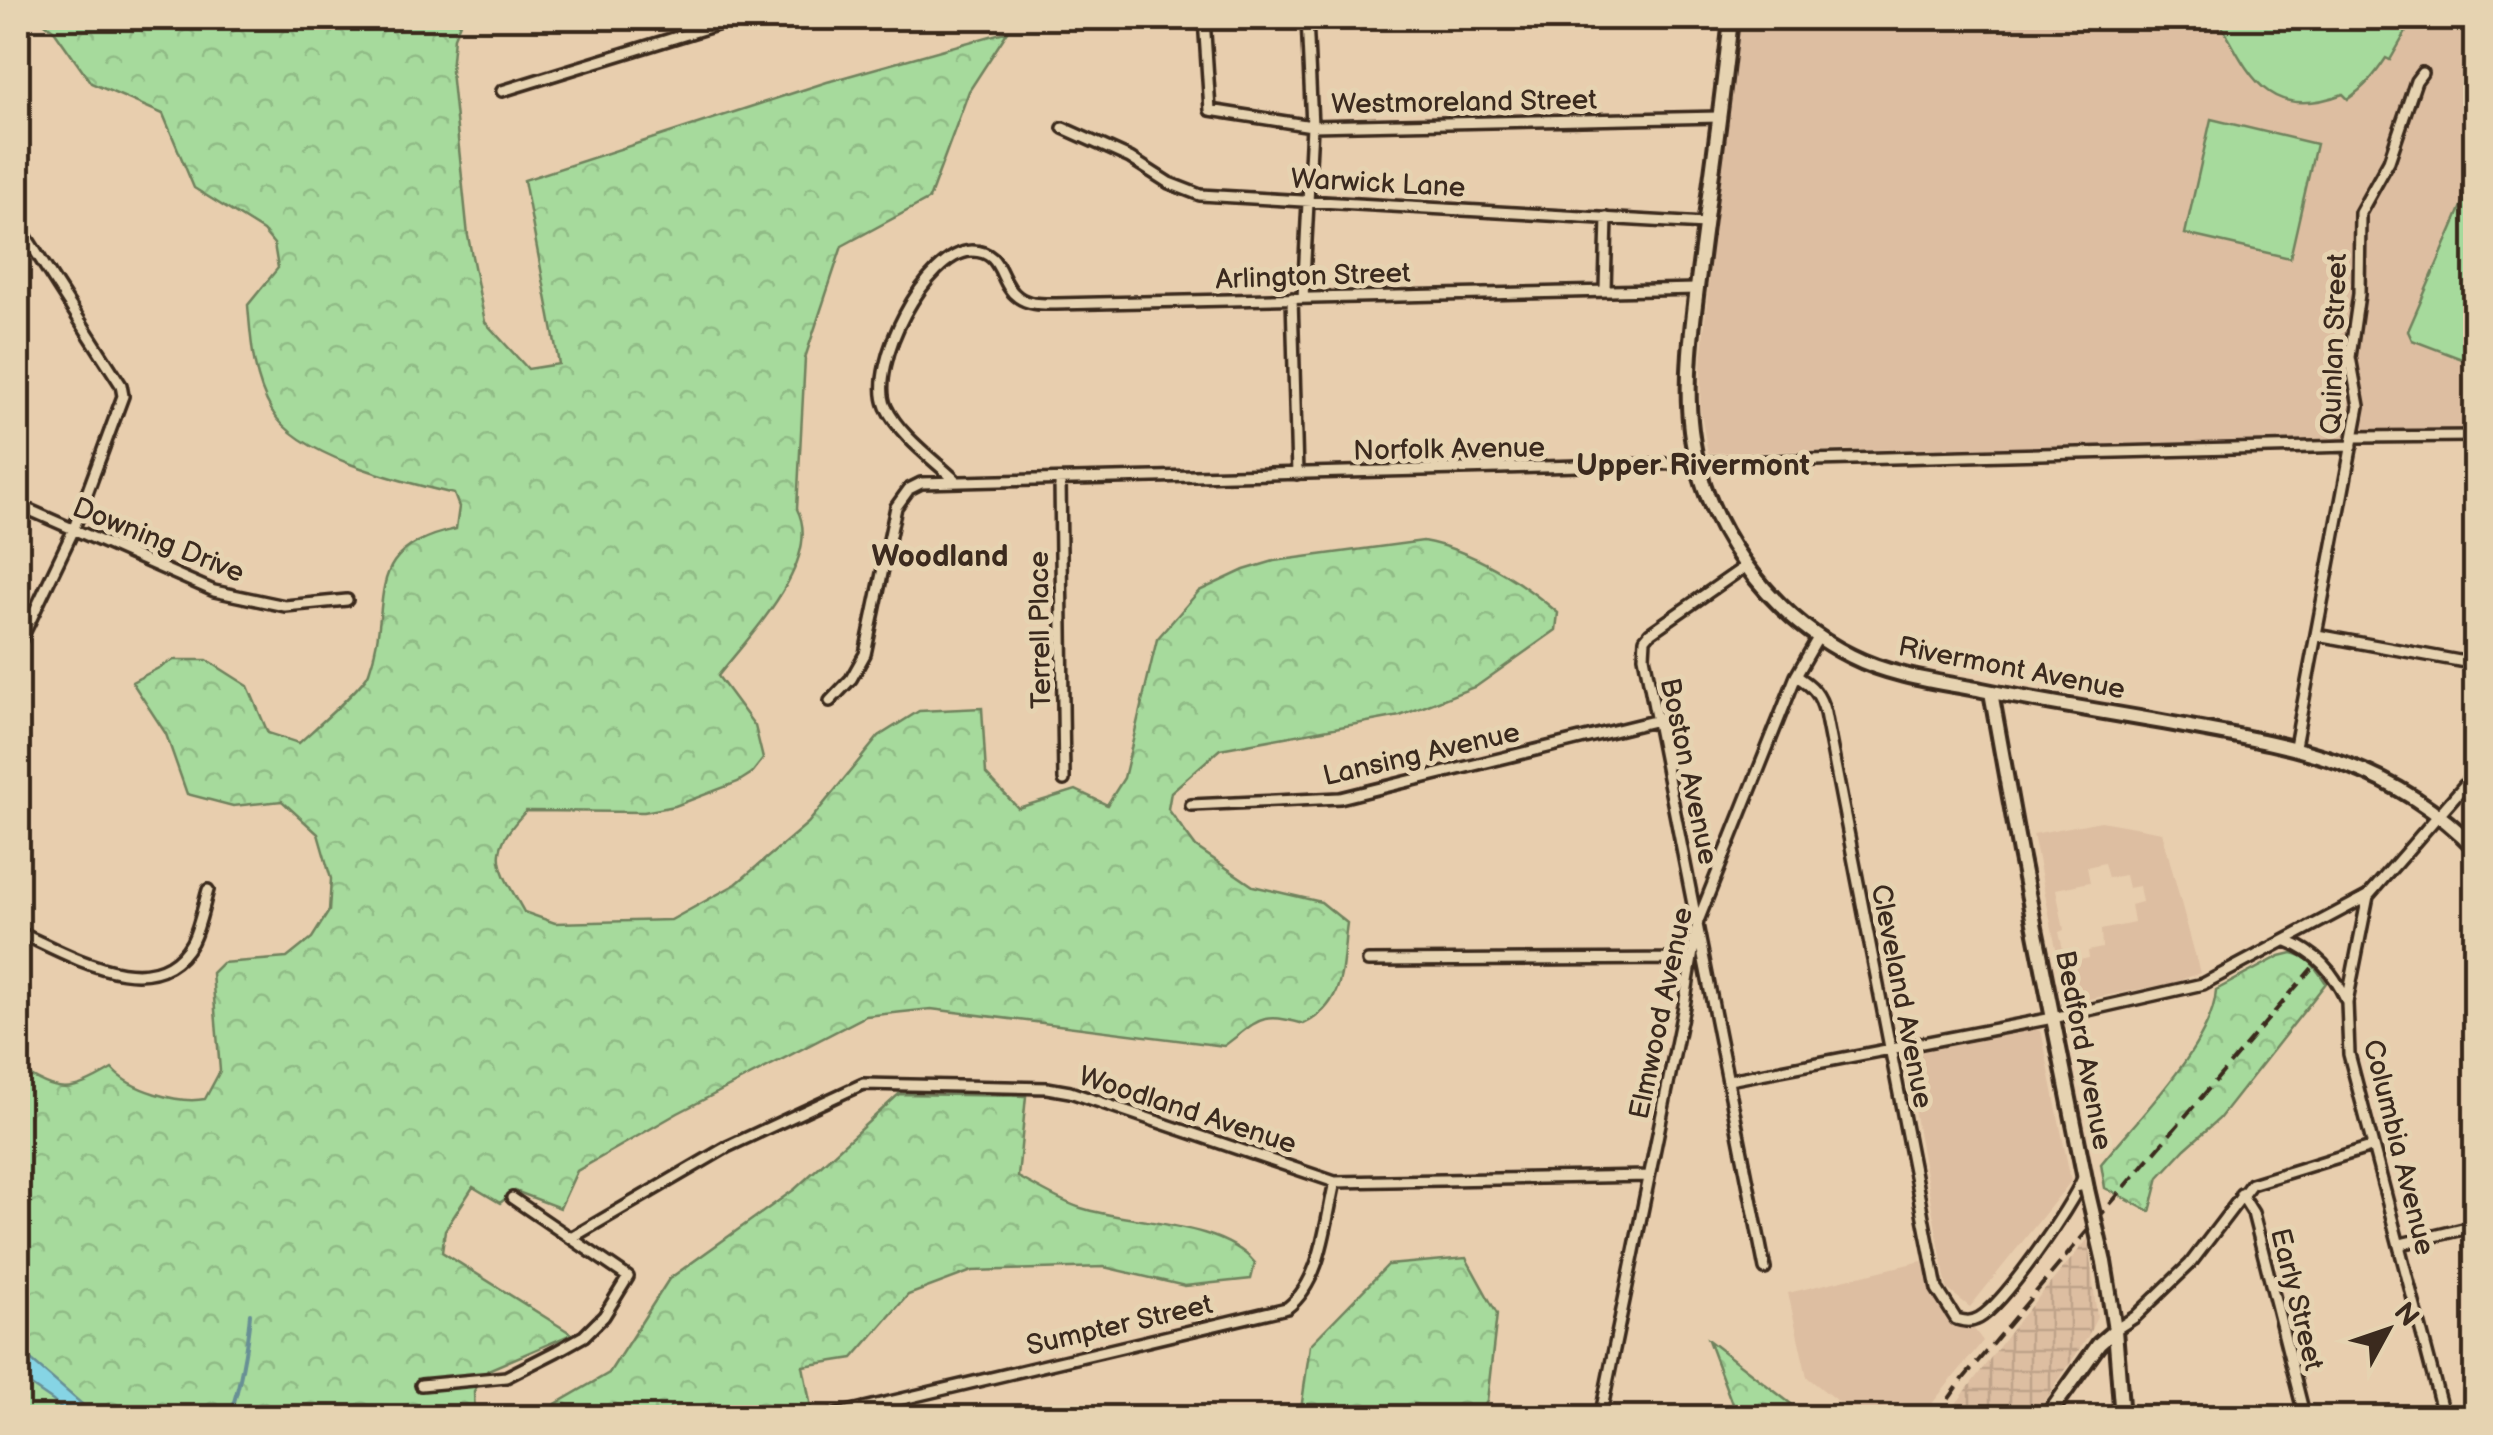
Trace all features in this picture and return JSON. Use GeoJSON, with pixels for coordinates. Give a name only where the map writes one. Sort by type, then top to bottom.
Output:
{"type":"FeatureCollection","features":[{"type":"Feature","properties":{"kind":"main road","name":"Rivermont Avenue"},"geometry":{"type":"LineString","coordinates":[[1731,18],[1697,289],[1688,402],[1696,462],[1715,511],[1746,566],[1778,603],[1851,656],[1905,674],[2295,746],[2374,775],[2438,815],[2476,849]]}},
{"type":"Feature","properties":{"kind":"main road","name":"Bedford Avenue"},"geometry":{"type":"LineString","coordinates":[[1991,692],[2104,1262],[2115,1330],[2122,1418]]}},
{"type":"Feature","properties":{"kind":"main road"},"geometry":{"type":"LineString","coordinates":[[2046,1418],[2099,1344],[2115,1330]]}},
{"type":"Feature","properties":{"kind":"street"},"geometry":{"type":"LineString","coordinates":[[502,92],[739,18]]}},
{"type":"Feature","properties":{"kind":"street","name":"Westmoreland Street"},"geometry":{"type":"LineString","coordinates":[[1204,18],[1210,110],[1312,126],[1720,117]]}},
{"type":"Feature","properties":{"kind":"street"},"geometry":{"type":"LineString","coordinates":[[1297,474],[1298,298],[1312,126],[1307,18]]}},
{"type":"Feature","properties":{"kind":"street","name":"Quinlan Street"},"geometry":{"type":"LineString","coordinates":[[2295,746],[2358,406],[2350,357],[2359,294],[2360,214],[2388,161],[2422,73]]}},
{"type":"Feature","properties":{"kind":"street","name":"Warwick Lane"},"geometry":{"type":"LineString","coordinates":[[1063,128],[1200,195],[1705,224]]}},
{"type":"Feature","properties":{"kind":"street"},"geometry":{"type":"LineString","coordinates":[[1605,290],[1607,218]]}},
{"type":"Feature","properties":{"kind":"street"},"geometry":{"type":"LineString","coordinates":[[18,224],[123,391],[74,530],[18,646]]}},
{"type":"Feature","properties":{"kind":"street","name":"Arlington Street"},"geometry":{"type":"LineString","coordinates":[[955,480],[896,422],[885,405],[883,380],[883,368],[896,334],[923,285],[934,269],[955,254],[983,252],[994,258],[1016,296],[1033,303],[1697,289]]}},
{"type":"Feature","properties":{"kind":"street","name":"Norfolk Avenue"},"geometry":{"type":"LineString","coordinates":[[830,701],[851,680],[865,654],[896,507],[909,490],[921,484],[2476,436]]}},
{"type":"Feature","properties":{"kind":"street","name":"Terrell Place"},"geometry":{"type":"LineString","coordinates":[[1060,480],[1064,780]]}},
{"type":"Feature","properties":{"kind":"street","name":"Downing Drive"},"geometry":{"type":"LineString","coordinates":[[18,504],[214,592],[286,606],[347,600]]}},
{"type":"Feature","properties":{"kind":"street","name":"Boston Avenue"},"geometry":{"type":"LineString","coordinates":[[1746,566],[1660,625],[1645,640],[1644,656],[1766,1269]]}},
{"type":"Feature","properties":{"kind":"street"},"geometry":{"type":"LineString","coordinates":[[2317,635],[2476,664]]}},
{"type":"Feature","properties":{"kind":"street","name":"Elmwood Avenue"},"geometry":{"type":"LineString","coordinates":[[1600,1418],[1698,921],[1796,676],[1819,636]]}},
{"type":"Feature","properties":{"kind":"street","name":"Cleveland Avenue"},"geometry":{"type":"LineString","coordinates":[[1796,676],[1812,686],[1826,713],[1938,1289],[1956,1319],[1969,1322],[1981,1317],[2005,1294],[2086,1182]]}},
{"type":"Feature","properties":{"kind":"street","name":"Lansing Avenue"},"geometry":{"type":"LineString","coordinates":[[1191,805],[1340,798],[1658,720]]}},
{"type":"Feature","properties":{"kind":"street","name":"Columbia Avenue"},"geometry":{"type":"LineString","coordinates":[[2444,1418],[2349,1054],[2347,1002],[2368,896],[2476,772]]}},
{"type":"Feature","properties":{"kind":"street"},"geometry":{"type":"LineString","coordinates":[[18,932],[114,972],[145,975],[164,968],[188,948],[208,890]]}},
{"type":"Feature","properties":{"kind":"street"},"geometry":{"type":"LineString","coordinates":[[1729,1080],[2053,1018],[2203,984],[2368,896]]}},
{"type":"Feature","properties":{"kind":"street"},"geometry":{"type":"LineString","coordinates":[[2287,941],[2307,949],[2324,963],[2347,1002]]}},
{"type":"Feature","properties":{"kind":"street"},"geometry":{"type":"LineString","coordinates":[[1368,961],[1691,959]]}},
{"type":"Feature","properties":{"kind":"street","name":"Woodland Avenue"},"geometry":{"type":"LineString","coordinates":[[571,1238],[727,1147],[847,1090],[879,1083],[1070,1092],[1335,1182],[1649,1176]]}},
{"type":"Feature","properties":{"kind":"street"},"geometry":{"type":"LineString","coordinates":[[2115,1330],[2139,1314],[2190,1264],[2251,1184],[2371,1147]]}},
{"type":"Feature","properties":{"kind":"street","name":"Sumpter Street"},"geometry":{"type":"LineString","coordinates":[[826,1417],[1287,1308],[1310,1283],[1335,1182]]}},
{"type":"Feature","properties":{"kind":"street","name":"Early Street"},"geometry":{"type":"LineString","coordinates":[[2241,1194],[2253,1212],[2305,1418]]}},
{"type":"Feature","properties":{"kind":"street"},"geometry":{"type":"LineString","coordinates":[[421,1385],[506,1376],[584,1336],[604,1316],[628,1276],[512,1198]]}},
{"type":"Feature","properties":{"kind":"street"},"geometry":{"type":"LineString","coordinates":[[2401,1244],[2476,1226]]}},
{"type":"Feature","properties":{"kind":"shaded area"},"geometry":{"type":"Polygon","coordinates":[[[1733,18],[2475,18],[2475,438],[1708,453],[1700,409],[1701,363],[1733,18]]]}},
{"type":"Feature","properties":{"kind":"shaded area"},"geometry":{"type":"Polygon","coordinates":[[[2101,821],[2162,832],[2200,973],[2173,983],[2067,1003],[2033,834],[2101,821]],[[2104,863],[2087,867],[2090,882],[2056,889],[2066,963],[2089,958],[2088,951],[2102,948],[2101,930],[2134,923],[2131,905],[2142,902],[2139,886],[2128,888],[2125,875],[2108,878],[2104,863]]]}},
{"type":"Feature","properties":{"kind":"shaded area"},"geometry":{"type":"Polygon","coordinates":[[[2039,1030],[2042,1035],[2071,1181],[1970,1307],[1947,1289],[1904,1055],[2039,1030]]]}},
{"type":"Feature","properties":{"kind":"shaded area"},"geometry":{"type":"Polygon","coordinates":[[[2088,1239],[2097,1317],[2034,1417],[1946,1417],[2020,1319],[2088,1239]]]}},
{"type":"Feature","properties":{"kind":"shaded area"},"geometry":{"type":"Polygon","coordinates":[[[1922,1261],[1948,1322],[1974,1329],[1983,1341],[1921,1417],[1857,1417],[1807,1377],[1788,1293],[1922,1261]]]}},
{"type":"Feature","properties":{"kind":"green space"},"geometry":{"type":"Polygon","coordinates":[[[38,18],[462,18],[454,37],[451,71],[468,236],[485,322],[528,369],[559,364],[524,180],[827,82],[1008,31],[969,91],[929,199],[842,246],[805,358],[797,509],[803,530],[800,552],[779,597],[718,676],[755,726],[763,759],[738,782],[675,806],[644,812],[526,811],[500,849],[502,871],[524,912],[555,923],[671,920],[736,884],[808,823],[879,736],[919,711],[982,708],[986,774],[1018,808],[1076,790],[1107,805],[1124,778],[1157,639],[1199,591],[1274,561],[1423,541],[1441,545],[1495,568],[1528,590],[1558,613],[1556,630],[1477,686],[1400,716],[1220,749],[1171,792],[1168,809],[1196,847],[1253,886],[1321,902],[1347,923],[1335,994],[1318,1015],[1304,1024],[1278,1018],[1261,1020],[1224,1046],[931,1009],[866,1016],[678,1113],[577,1171],[560,1208],[515,1191],[500,1203],[473,1187],[445,1230],[442,1252],[572,1334],[488,1370],[474,1391],[475,1417],[18,1417],[18,1068],[44,1083],[64,1088],[85,1083],[112,1069],[130,1083],[155,1094],[205,1099],[220,1071],[212,973],[222,963],[287,958],[312,938],[329,911],[331,879],[318,834],[282,801],[233,806],[187,794],[166,734],[132,682],[174,660],[207,660],[248,686],[268,733],[299,743],[349,697],[369,672],[385,582],[392,565],[405,550],[425,538],[456,529],[459,507],[454,494],[354,466],[328,455],[286,428],[272,411],[261,386],[248,305],[278,268],[274,244],[263,231],[194,188],[163,114],[91,83],[53,29],[38,18]]]}},
{"type":"Feature","properties":{"kind":"green space"},"geometry":{"type":"Polygon","coordinates":[[[2418,18],[2390,60],[2386,58],[2348,99],[2343,94],[2295,102],[2263,88],[2218,19],[2418,18]]]}},
{"type":"Feature","properties":{"kind":"green space"},"geometry":{"type":"Polygon","coordinates":[[[2211,119],[2316,144],[2290,258],[2185,234],[2211,119]]]}},
{"type":"Feature","properties":{"kind":"green space"},"geometry":{"type":"Polygon","coordinates":[[[2475,176],[2475,364],[2412,340],[2408,331],[2475,176]]]}},
{"type":"Feature","properties":{"kind":"green space"},"geometry":{"type":"Polygon","coordinates":[[[2292,953],[2308,960],[2326,983],[2219,1119],[2159,1177],[2150,1212],[2105,1188],[2101,1164],[2188,1058],[2212,1011],[2216,990],[2292,953]]]}},
{"type":"Feature","properties":{"kind":"green space"},"geometry":{"type":"Polygon","coordinates":[[[899,1094],[1026,1096],[1018,1177],[1081,1208],[1198,1231],[1220,1239],[1240,1249],[1255,1263],[1251,1279],[1185,1286],[1104,1267],[972,1271],[908,1295],[853,1358],[803,1366],[811,1407],[819,1417],[514,1417],[545,1410],[609,1373],[669,1279],[795,1189],[899,1094]]]}},
{"type":"Feature","properties":{"kind":"green space"},"geometry":{"type":"Polygon","coordinates":[[[1466,1258],[1497,1314],[1487,1401],[1478,1417],[1300,1417],[1310,1345],[1388,1265],[1466,1258]]]}},
{"type":"Feature","properties":{"kind":"green space"},"geometry":{"type":"Polygon","coordinates":[[[1708,1340],[1808,1417],[1737,1417],[1708,1340]]]}},
{"type":"Feature","properties":{"kind":"water"},"geometry":{"type":"Polygon","coordinates":[[[18,1349],[97,1417],[70,1417],[18,1377],[18,1349]]]}},
{"type":"Feature","properties":{"kind":"waterway"},"geometry":{"type":"LineString","coordinates":[[227,1418],[239,1383],[250,1314]]}},
{"type":"Feature","properties":{"kind":"railway"},"geometry":{"type":"LineString","coordinates":[[1935,1418],[1963,1379],[2312,968]]}},
{"type":"Feature","properties":{"kind":"district","name":"Upper Rivermont"},"geometry":{"type":"Point","coordinates":[1693,465]}},
{"type":"Feature","properties":{"kind":"district","name":"Woodland"},"geometry":{"type":"Point","coordinates":[940,556]}}]}
